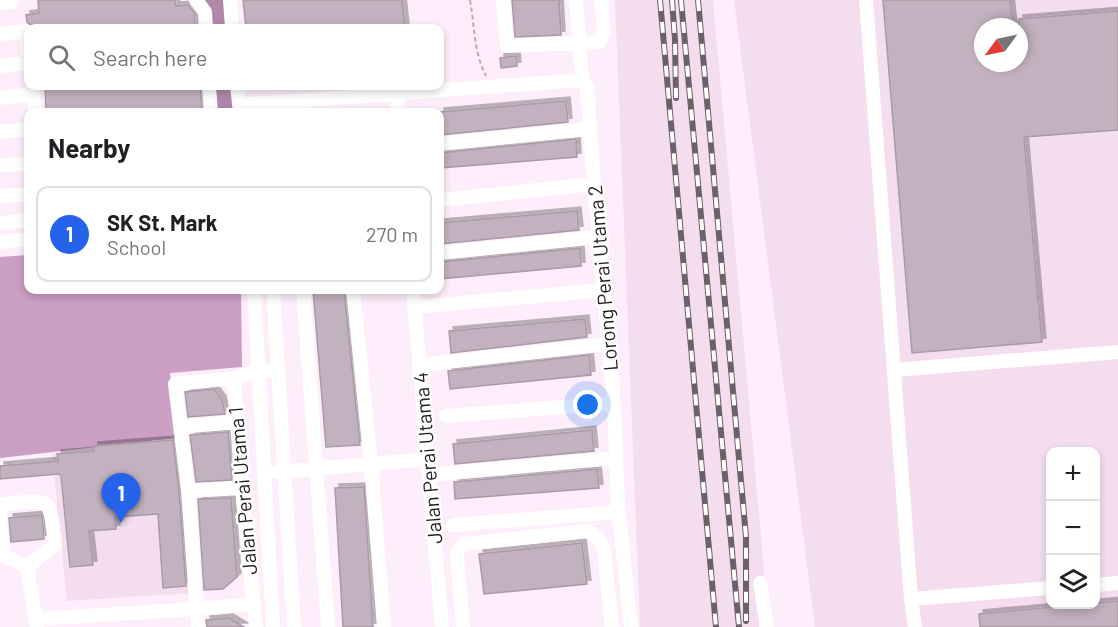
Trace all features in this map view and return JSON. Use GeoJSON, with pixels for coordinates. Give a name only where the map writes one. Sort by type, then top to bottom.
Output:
{"type":"FeatureCollection","features":[{"type":"Feature","properties":{"kind":"street"},"geometry":{"type":"LineString","coordinates":[[196,0],[205,12],[206,24]]}},
{"type":"Feature","properties":{"kind":"street"},"geometry":{"type":"LineString","coordinates":[[230,0],[232,24]]}},
{"type":"Feature","properties":{"kind":"street"},"geometry":{"type":"LineString","coordinates":[[502,0],[507,46],[599,42],[604,33],[601,0]]}},
{"type":"Feature","properties":{"kind":"street","name":"Lorong Perai Utama 2"},"geometry":{"type":"LineString","coordinates":[[576,0],[582,80],[587,86],[614,403],[616,509],[631,627]]}},
{"type":"Feature","properties":{"kind":"street"},"geometry":{"type":"LineString","coordinates":[[866,0],[911,599],[915,627]]}},
{"type":"Feature","properties":{"kind":"street"},"geometry":{"type":"LineString","coordinates":[[0,34],[24,31]]}},
{"type":"Feature","properties":{"kind":"street"},"geometry":{"type":"LineString","coordinates":[[0,66],[24,63]]}},
{"type":"Feature","properties":{"kind":"street"},"geometry":{"type":"LineString","coordinates":[[250,108],[582,80]]}},
{"type":"Feature","properties":{"kind":"street"},"geometry":{"type":"LineString","coordinates":[[0,98],[32,90],[34,108]]}},
{"type":"Feature","properties":{"kind":"street"},"geometry":{"type":"LineString","coordinates":[[209,90],[211,108]]}},
{"type":"Feature","properties":{"kind":"street"},"geometry":{"type":"LineString","coordinates":[[237,90],[239,108]]}},
{"type":"Feature","properties":{"kind":"street"},"geometry":{"type":"LineString","coordinates":[[397,94],[398,108]]}},
{"type":"Feature","properties":{"kind":"street"},"geometry":{"type":"LineString","coordinates":[[0,132],[24,129]]}},
{"type":"Feature","properties":{"kind":"street"},"geometry":{"type":"LineString","coordinates":[[444,144],[590,129]]}},
{"type":"Feature","properties":{"kind":"street"},"geometry":{"type":"LineString","coordinates":[[0,165],[24,164]]}},
{"type":"Feature","properties":{"kind":"street"},"geometry":{"type":"LineString","coordinates":[[444,200],[594,184]]}},
{"type":"Feature","properties":{"kind":"street"},"geometry":{"type":"LineString","coordinates":[[0,196],[24,194]]}},
{"type":"Feature","properties":{"kind":"street"},"geometry":{"type":"LineString","coordinates":[[0,223],[24,220]]}},
{"type":"Feature","properties":{"kind":"street"},"geometry":{"type":"LineString","coordinates":[[444,253],[599,237]]}},
{"type":"Feature","properties":{"kind":"street"},"geometry":{"type":"LineString","coordinates":[[0,242],[24,239]]}},
{"type":"Feature","properties":{"kind":"street"},"geometry":{"type":"LineString","coordinates":[[415,307],[604,290]]}},
{"type":"Feature","properties":{"kind":"street","name":"Jalan Perai Utama 1"},"geometry":{"type":"LineString","coordinates":[[254,294],[273,627]]}},
{"type":"Feature","properties":{"kind":"street","name":"Jalan Perai Utama 1"},"geometry":{"type":"LineString","coordinates":[[273,294],[294,627]]}},
{"type":"Feature","properties":{"kind":"street"},"geometry":{"type":"LineString","coordinates":[[303,294],[328,627]]}},
{"type":"Feature","properties":{"kind":"street"},"geometry":{"type":"LineString","coordinates":[[353,294],[371,464],[384,627]]}},
{"type":"Feature","properties":{"kind":"street","name":"Jalan Perai Utama 4"},"geometry":{"type":"LineString","coordinates":[[413,294],[442,627]]}},
{"type":"Feature","properties":{"kind":"street"},"geometry":{"type":"LineString","coordinates":[[420,365],[609,344]]}},
{"type":"Feature","properties":{"kind":"street"},"geometry":{"type":"LineString","coordinates":[[894,370],[1118,352]]}},
{"type":"Feature","properties":{"kind":"street"},"geometry":{"type":"LineString","coordinates":[[198,627],[188,491],[175,384],[278,371]]}},
{"type":"Feature","properties":{"kind":"street","name":"Jalan Perai Utama 1"},"geometry":{"type":"LineString","coordinates":[[236,378],[234,382],[242,488],[256,627]]}},
{"type":"Feature","properties":{"kind":"street"},"geometry":{"type":"LineString","coordinates":[[446,417],[614,403]]}},
{"type":"Feature","properties":{"kind":"street"},"geometry":{"type":"LineString","coordinates":[[180,427],[237,422]]}},
{"type":"Feature","properties":{"kind":"street"},"geometry":{"type":"LineString","coordinates":[[429,475],[616,458]]}},
{"type":"Feature","properties":{"kind":"street"},"geometry":{"type":"LineString","coordinates":[[265,473],[428,459]]}},
{"type":"Feature","properties":{"kind":"street"},"geometry":{"type":"LineString","coordinates":[[188,491],[242,488]]}},
{"type":"Feature","properties":{"kind":"street"},"geometry":{"type":"LineString","coordinates":[[0,512],[6,504],[40,501],[46,503],[51,510],[55,544],[51,550],[27,567]]}},
{"type":"Feature","properties":{"kind":"street"},"geometry":{"type":"LineString","coordinates":[[453,525],[616,509]]}},
{"type":"Feature","properties":{"kind":"street"},"geometry":{"type":"LineString","coordinates":[[0,517],[3,555],[27,567],[37,623],[253,604]]}},
{"type":"Feature","properties":{"kind":"street"},"geometry":{"type":"LineString","coordinates":[[463,627],[457,557],[458,550],[464,544],[588,531],[598,538],[604,550],[612,627]]}},
{"type":"Feature","properties":{"kind":"street"},"geometry":{"type":"LineString","coordinates":[[760,583],[767,627]]}},
{"type":"Feature","properties":{"kind":"street"},"geometry":{"type":"LineString","coordinates":[[1100,585],[1118,583]]}},
{"type":"Feature","properties":{"kind":"street"},"geometry":{"type":"LineString","coordinates":[[911,599],[1046,588]]}},
{"type":"Feature","properties":{"kind":"path"},"geometry":{"type":"LineString","coordinates":[[470,0],[476,52],[493,87]]}},
{"type":"Feature","properties":{"kind":"shaded area"},"geometry":{"type":"Polygon","coordinates":[[[615,0],[713,0],[764,570],[759,627],[640,627],[615,0]]]}},
{"type":"Feature","properties":{"kind":"shaded area"},"geometry":{"type":"Polygon","coordinates":[[[734,0],[1118,0],[1118,627],[815,627],[734,0]]]}},
{"type":"Feature","properties":{"kind":"shaded area"},"geometry":{"type":"Polygon","coordinates":[[[24,255],[24,294],[241,294],[242,367],[170,373],[176,438],[0,458],[0,257],[24,255]]]}},
{"type":"Feature","properties":{"kind":"shaded area"},"geometry":{"type":"Polygon","coordinates":[[[176,438],[191,593],[67,601],[52,453],[176,438]]]}},
{"type":"Feature","properties":{"kind":"building"},"geometry":{"type":"Polygon","coordinates":[[[38,0],[175,0],[176,6],[188,5],[194,12],[195,24],[29,24],[27,22],[26,15],[39,13],[38,0]]]}},
{"type":"Feature","properties":{"kind":"building"},"geometry":{"type":"Polygon","coordinates":[[[243,0],[402,0],[405,24],[246,24],[243,0]]]}},
{"type":"Feature","properties":{"kind":"building"},"geometry":{"type":"Polygon","coordinates":[[[512,0],[559,0],[561,35],[515,37],[512,0]]]}},
{"type":"Feature","properties":{"kind":"building"},"geometry":{"type":"Polygon","coordinates":[[[883,0],[1010,0],[1012,18],[974,18],[974,72],[1028,72],[1028,18],[1118,11],[1118,130],[1024,137],[1042,342],[912,353],[883,0]]]}},
{"type":"Feature","properties":{"kind":"building"},"geometry":{"type":"Polygon","coordinates":[[[516,56],[517,66],[501,68],[500,58],[516,56]]]}},
{"type":"Feature","properties":{"kind":"building"},"geometry":{"type":"Polygon","coordinates":[[[45,90],[200,90],[202,108],[46,108],[45,90]]]}},
{"type":"Feature","properties":{"kind":"building"},"geometry":{"type":"Polygon","coordinates":[[[566,101],[568,122],[444,135],[444,112],[566,101]]]}},
{"type":"Feature","properties":{"kind":"building"},"geometry":{"type":"Polygon","coordinates":[[[576,139],[577,157],[444,168],[444,153],[576,139]]]}},
{"type":"Feature","properties":{"kind":"building"},"geometry":{"type":"Polygon","coordinates":[[[577,211],[579,230],[444,244],[444,223],[577,211]]]}},
{"type":"Feature","properties":{"kind":"building"},"geometry":{"type":"Polygon","coordinates":[[[580,248],[581,266],[444,279],[444,262],[580,248]]]}},
{"type":"Feature","properties":{"kind":"building"},"geometry":{"type":"Polygon","coordinates":[[[313,294],[344,294],[360,445],[326,447],[313,294]]]}},
{"type":"Feature","properties":{"kind":"building"},"geometry":{"type":"Polygon","coordinates":[[[585,319],[587,337],[451,353],[449,331],[585,319]]]}},
{"type":"Feature","properties":{"kind":"building"},"geometry":{"type":"Polygon","coordinates":[[[589,355],[591,375],[450,389],[448,371],[589,355]]]}},
{"type":"Feature","properties":{"kind":"building"},"geometry":{"type":"Polygon","coordinates":[[[214,389],[222,400],[225,414],[188,417],[185,392],[214,389]]]}},
{"type":"Feature","properties":{"kind":"building"},"geometry":{"type":"Polygon","coordinates":[[[592,430],[594,451],[455,464],[453,444],[592,430]]]}},
{"type":"Feature","properties":{"kind":"building"},"geometry":{"type":"Polygon","coordinates":[[[228,432],[232,480],[196,482],[190,435],[228,432]]]}},
{"type":"Feature","properties":{"kind":"building"},"geometry":{"type":"Polygon","coordinates":[[[173,440],[186,586],[163,588],[158,514],[115,517],[116,529],[89,531],[93,565],[70,567],[61,476],[59,474],[0,479],[0,466],[58,461],[57,454],[94,451],[94,446],[173,440]]]}},
{"type":"Feature","properties":{"kind":"building"},"geometry":{"type":"Polygon","coordinates":[[[597,469],[599,488],[455,499],[454,482],[597,469]]]}},
{"type":"Feature","properties":{"kind":"building"},"geometry":{"type":"Polygon","coordinates":[[[364,487],[373,627],[343,627],[335,488],[364,487]]]}},
{"type":"Feature","properties":{"kind":"building"},"geometry":{"type":"Polygon","coordinates":[[[231,498],[237,577],[223,589],[204,590],[198,499],[231,498]]]}},
{"type":"Feature","properties":{"kind":"building"},"geometry":{"type":"Polygon","coordinates":[[[42,515],[44,539],[11,542],[9,518],[42,515]]]}},
{"type":"Feature","properties":{"kind":"building"},"geometry":{"type":"Polygon","coordinates":[[[582,543],[587,584],[484,594],[479,554],[582,543]]]}},
{"type":"Feature","properties":{"kind":"building"},"geometry":{"type":"Polygon","coordinates":[[[1118,601],[1118,627],[980,627],[979,614],[1046,608],[1100,609],[1100,603],[1118,601]]]}},
{"type":"Feature","properties":{"kind":"building"},"geometry":{"type":"Polygon","coordinates":[[[229,618],[244,627],[207,627],[206,620],[229,618]]]}},
{"type":"Feature","properties":{"kind":"waterway"},"geometry":{"type":"LineString","coordinates":[[213,0],[217,4],[219,24]]}},
{"type":"Feature","properties":{"kind":"waterway"},"geometry":{"type":"LineString","coordinates":[[224,90],[227,108]]}},
{"type":"Feature","properties":{"kind":"railway"},"geometry":{"type":"LineString","coordinates":[[660,0],[716,627]]}},
{"type":"Feature","properties":{"kind":"railway"},"geometry":{"type":"LineString","coordinates":[[672,0],[676,98]]}},
{"type":"Feature","properties":{"kind":"railway"},"geometry":{"type":"LineString","coordinates":[[681,0],[739,627]]}},
{"type":"Feature","properties":{"kind":"railway"},"geometry":{"type":"LineString","coordinates":[[698,0],[746,537],[746,621]]}},
{"type":"Feature","properties":{"kind":"place","name":"SK St. Mark"},"geometry":{"type":"Point","coordinates":[121,523]}}]}
